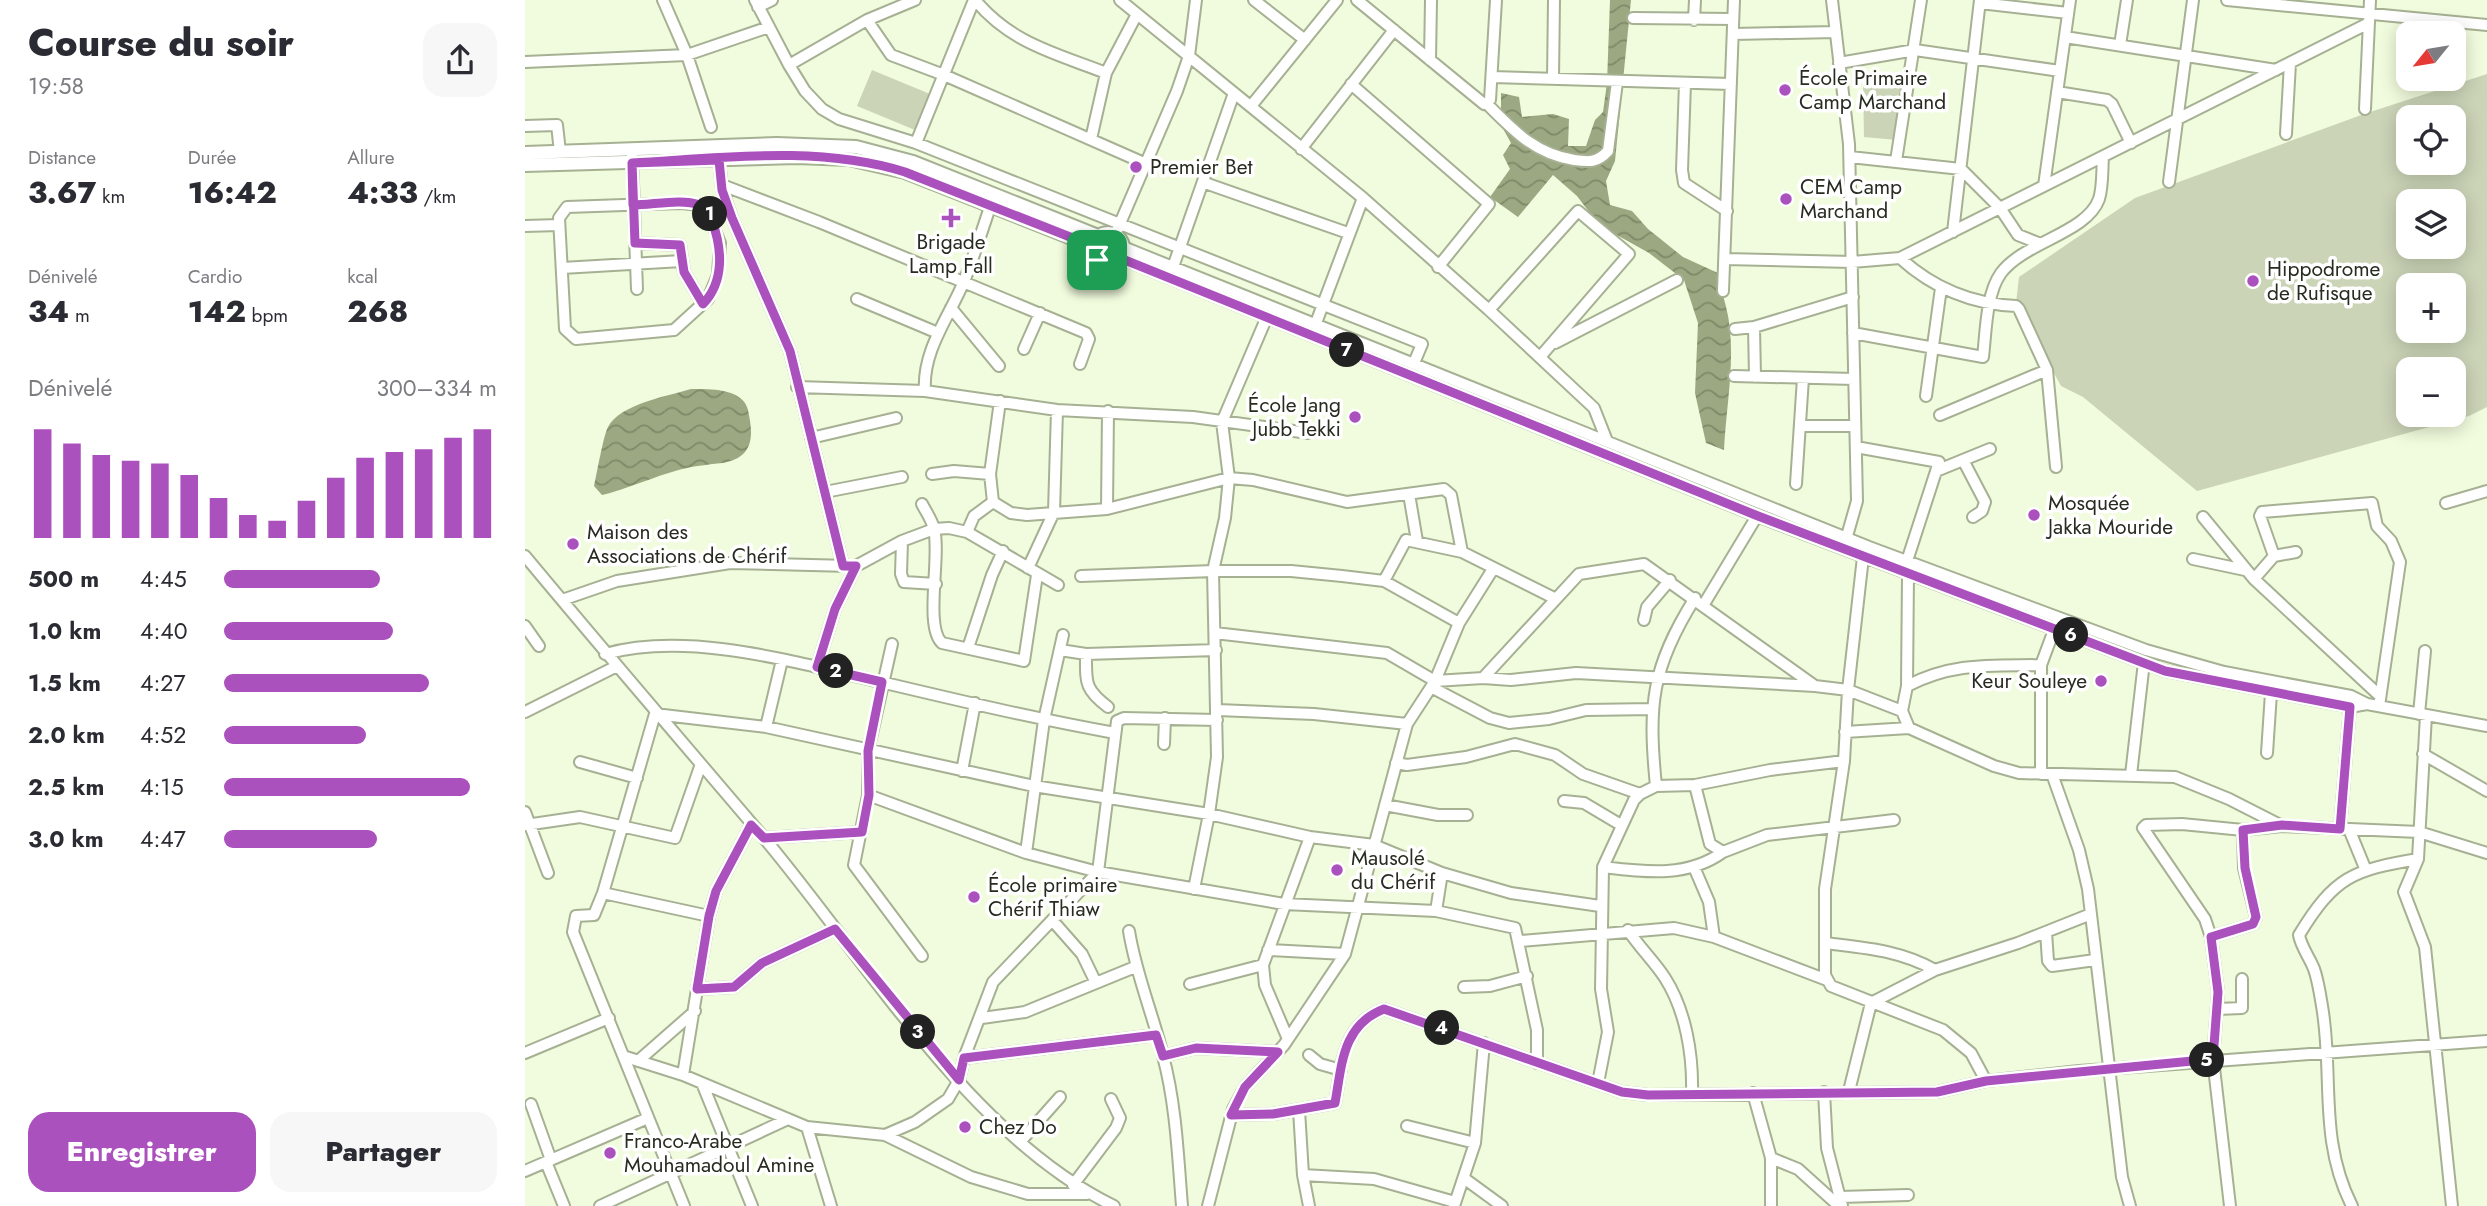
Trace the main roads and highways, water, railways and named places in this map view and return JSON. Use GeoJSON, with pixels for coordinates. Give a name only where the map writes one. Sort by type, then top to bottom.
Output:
{"type":"FeatureCollection","features":[{"type":"Feature","properties":{"kind":"main road"},"geometry":{"type":"LineString","coordinates":[[525,165],[777,144],[856,147],[913,162],[1095,241]]}},
{"type":"Feature","properties":{"kind":"main road"},"geometry":{"type":"LineString","coordinates":[[525,153],[560,152],[719,160],[797,157],[849,159],[905,172],[990,207],[1095,241]]}},
{"type":"Feature","properties":{"kind":"main road"},"geometry":{"type":"LineString","coordinates":[[1118,229],[1121,253],[1111,264],[1102,262],[1094,256],[1095,241],[1118,229]]}},
{"type":"Feature","properties":{"kind":"water"},"geometry":{"type":"Polygon","coordinates":[[[1610,0],[1631,0],[1615,161],[1606,181],[1610,205],[1632,211],[1648,229],[1683,257],[1720,274],[1731,338],[1724,450],[1706,443],[1695,393],[1698,323],[1684,280],[1649,253],[1599,225],[1577,196],[1553,175],[1518,217],[1490,197],[1510,169],[1503,155],[1511,143],[1501,125],[1501,93],[1519,97],[1522,117],[1553,114],[1569,119],[1568,146],[1586,146],[1595,120],[1603,112],[1607,83],[1610,0]]]}},
{"type":"Feature","properties":{"kind":"water"},"geometry":{"type":"Polygon","coordinates":[[[691,389],[724,391],[740,397],[748,410],[751,428],[746,451],[729,462],[679,470],[602,495],[594,486],[606,432],[614,419],[645,402],[691,389]]]}},
{"type":"Feature","properties":{"kind":"place","name":"École Primaire Camp Marchand"},"geometry":{"type":"Point","coordinates":[1785,90]}},
{"type":"Feature","properties":{"kind":"place","name":"Premier Bet"},"geometry":{"type":"Point","coordinates":[1136,167]}},
{"type":"Feature","properties":{"kind":"place","name":"CEM Camp Marchand"},"geometry":{"type":"Point","coordinates":[1786,199]}},
{"type":"Feature","properties":{"kind":"place","name":"Brigade Lamp Fall"},"geometry":{"type":"Point","coordinates":[951,218]}},
{"type":"Feature","properties":{"kind":"place","name":"Hippodrome de Rufisque"},"geometry":{"type":"Point","coordinates":[2253,281]}},
{"type":"Feature","properties":{"kind":"place","name":"École Jang Jubb Tekki"},"geometry":{"type":"Point","coordinates":[1355,417]}},
{"type":"Feature","properties":{"kind":"place","name":"Mosquée Jakka Mouride"},"geometry":{"type":"Point","coordinates":[2034,515]}},
{"type":"Feature","properties":{"kind":"place","name":"Maison des Associations de Chérif"},"geometry":{"type":"Point","coordinates":[573,544]}},
{"type":"Feature","properties":{"kind":"place","name":"Keur Souleye"},"geometry":{"type":"Point","coordinates":[2101,681]}},
{"type":"Feature","properties":{"kind":"place","name":"Mausolé du Chérif"},"geometry":{"type":"Point","coordinates":[1337,870]}},
{"type":"Feature","properties":{"kind":"place","name":"École primaire Chérif Thiaw"},"geometry":{"type":"Point","coordinates":[974,897]}},
{"type":"Feature","properties":{"kind":"place","name":"Chez Do"},"geometry":{"type":"Point","coordinates":[965,1127]}},
{"type":"Feature","properties":{"kind":"place","name":"Franco-Arabe Mouhamadoul Amine"},"geometry":{"type":"Point","coordinates":[610,1153]}}]}
